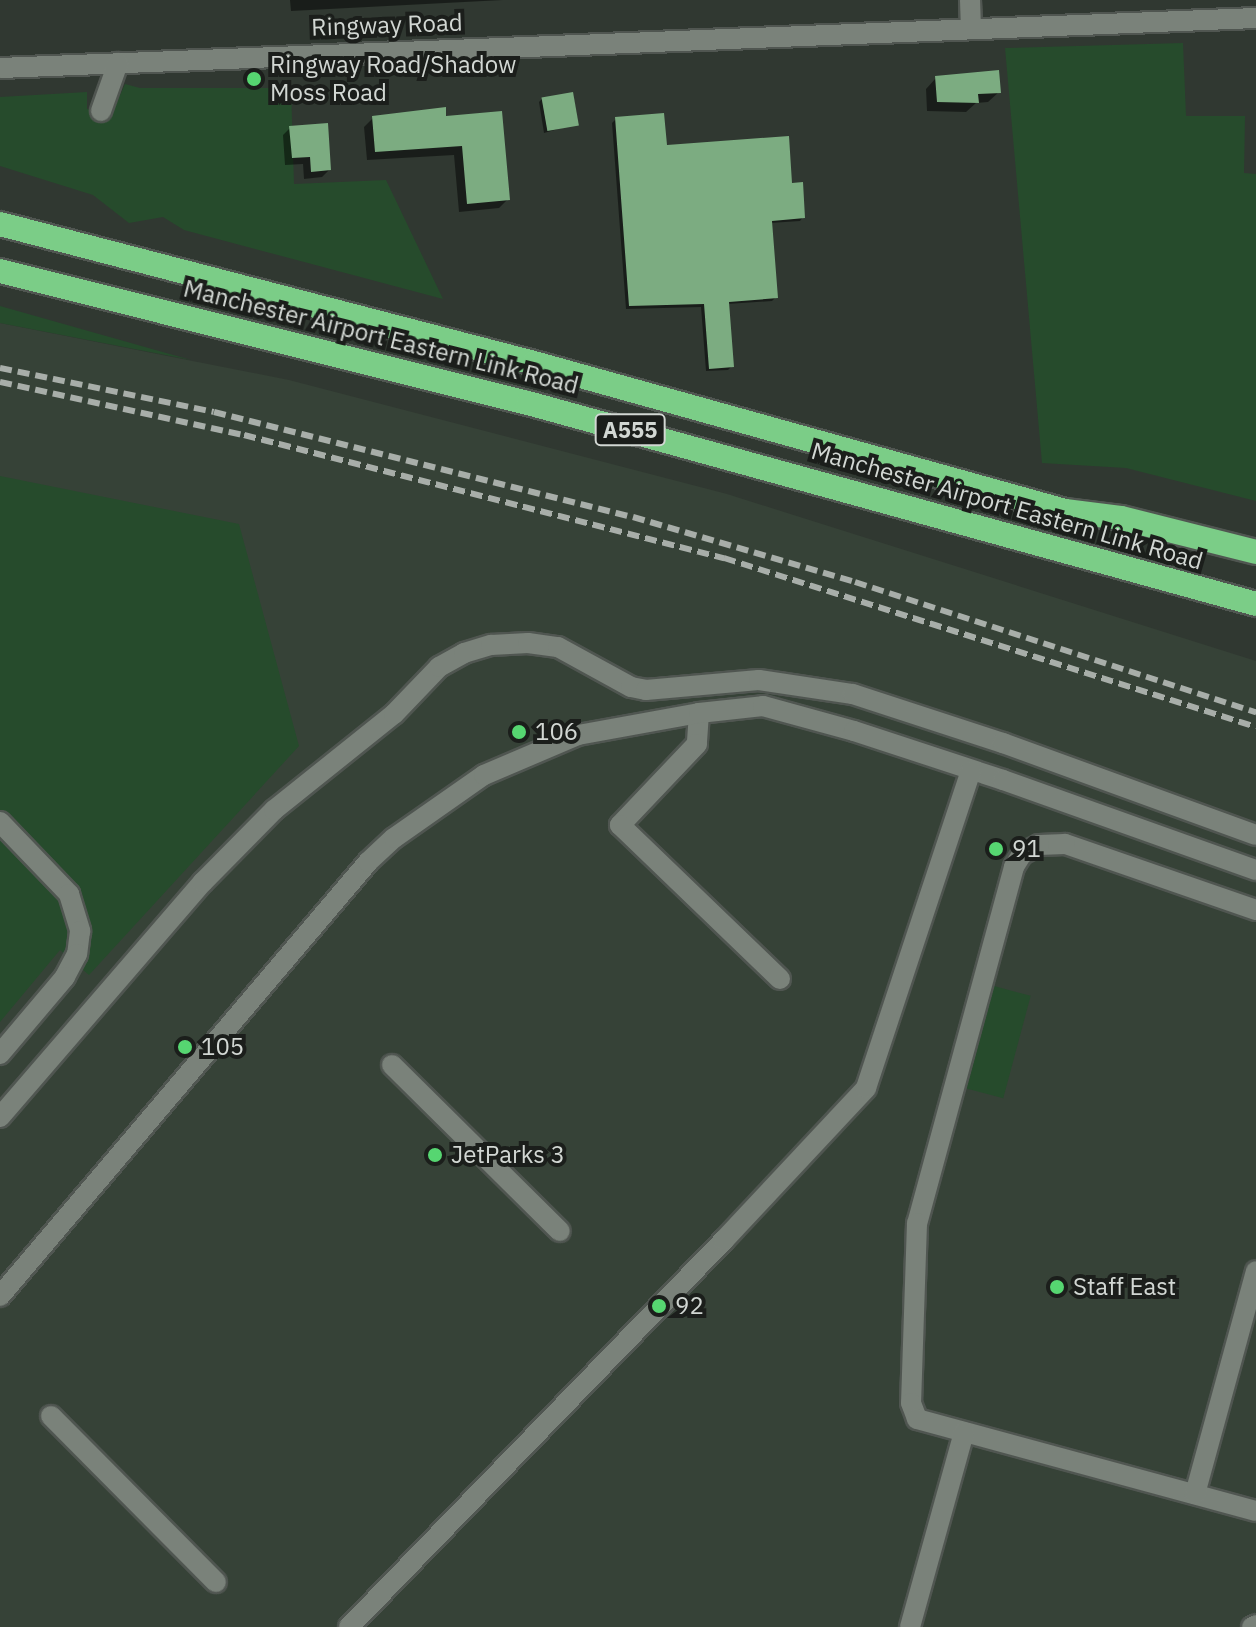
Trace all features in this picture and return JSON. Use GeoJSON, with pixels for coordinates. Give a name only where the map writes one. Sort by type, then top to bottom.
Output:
{"type":"FeatureCollection","features":[{"type":"Feature","properties":{"kind":"highway","name":"Manchester Airport Eastern Link Road"},"geometry":{"type":"LineString","coordinates":[[0,224],[534,363],[1065,511],[1121,518],[1256,552]]}},
{"type":"Feature","properties":{"kind":"highway","name":"Manchester Airport Eastern Link Road"},"geometry":{"type":"LineString","coordinates":[[0,271],[528,403],[1256,604]]}},
{"type":"Feature","properties":{"kind":"street"},"geometry":{"type":"LineString","coordinates":[[970,0],[971,28]]}},
{"type":"Feature","properties":{"kind":"street","name":"Ringway Road"},"geometry":{"type":"LineString","coordinates":[[0,68],[1256,18]]}},
{"type":"Feature","properties":{"kind":"street"},"geometry":{"type":"LineString","coordinates":[[101,111],[118,63]]}},
{"type":"Feature","properties":{"kind":"street"},"geometry":{"type":"LineString","coordinates":[[0,1117],[203,882],[274,810],[394,714],[439,667],[464,653],[491,645],[528,643],[558,647],[631,687],[646,690],[759,680],[853,694],[1003,743],[1256,835]]}},
{"type":"Feature","properties":{"kind":"street"},"geometry":{"type":"LineString","coordinates":[[0,1296],[317,921],[394,838],[484,775],[578,735],[699,713],[763,706],[854,731],[1256,870]]}},
{"type":"Feature","properties":{"kind":"street"},"geometry":{"type":"LineString","coordinates":[[699,713],[697,744],[620,825],[780,979]]}},
{"type":"Feature","properties":{"kind":"street"},"geometry":{"type":"LineString","coordinates":[[349,1627],[724,1240],[866,1088],[971,771]]}},
{"type":"Feature","properties":{"kind":"street"},"geometry":{"type":"LineString","coordinates":[[0,822],[69,894],[80,931],[77,954],[65,977],[0,1054]]}},
{"type":"Feature","properties":{"kind":"street"},"geometry":{"type":"LineString","coordinates":[[1256,910],[1065,844],[1039,845],[1022,854],[1014,867],[917,1223],[911,1403],[917,1419],[1256,1511]]}},
{"type":"Feature","properties":{"kind":"street"},"geometry":{"type":"LineString","coordinates":[[392,1065],[560,1231]]}},
{"type":"Feature","properties":{"kind":"street"},"geometry":{"type":"LineString","coordinates":[[1195,1494],[1256,1271]]}},
{"type":"Feature","properties":{"kind":"street"},"geometry":{"type":"LineString","coordinates":[[51,1416],[216,1582]]}},
{"type":"Feature","properties":{"kind":"street"},"geometry":{"type":"LineString","coordinates":[[910,1627],[964,1432]]}},
{"type":"Feature","properties":{"kind":"shaded area"},"geometry":{"type":"Polygon","coordinates":[[[0,323],[289,380],[727,494],[1256,661],[1256,1627],[0,1627],[0,323]]]}},
{"type":"Feature","properties":{"kind":"green space"},"geometry":{"type":"Polygon","coordinates":[[[1183,43],[1186,116],[1245,116],[1244,173],[1256,174],[1256,501],[1126,468],[1042,463],[1005,48],[1183,43]]]}},
{"type":"Feature","properties":{"kind":"green space"},"geometry":{"type":"Polygon","coordinates":[[[125,84],[140,88],[291,88],[294,184],[386,180],[443,299],[184,230],[163,217],[129,223],[93,195],[0,166],[0,97],[87,92],[87,109],[112,113],[125,84]]]}},
{"type":"Feature","properties":{"kind":"green space"},"geometry":{"type":"Polygon","coordinates":[[[0,306],[191,360],[0,323],[0,306]]]}},
{"type":"Feature","properties":{"kind":"green space"},"geometry":{"type":"Polygon","coordinates":[[[0,476],[239,524],[299,746],[89,975],[60,950],[0,1022],[0,476]]]}},
{"type":"Feature","properties":{"kind":"green space"},"geometry":{"type":"Polygon","coordinates":[[[994,986],[1031,996],[1003,1098],[967,1088],[994,986]]]}},
{"type":"Feature","properties":{"kind":"building"},"geometry":{"type":"Polygon","coordinates":[[[999,70],[1001,93],[978,94],[979,103],[937,102],[935,76],[999,70]]]}},
{"type":"Feature","properties":{"kind":"building"},"geometry":{"type":"Polygon","coordinates":[[[573,92],[579,125],[547,131],[541,98],[573,92]]]}},
{"type":"Feature","properties":{"kind":"building"},"geometry":{"type":"Polygon","coordinates":[[[446,107],[446,116],[502,111],[510,200],[467,204],[462,146],[375,152],[372,116],[446,107]]]}},
{"type":"Feature","properties":{"kind":"building"},"geometry":{"type":"Polygon","coordinates":[[[664,113],[667,145],[789,136],[792,183],[803,182],[805,218],[772,221],[778,298],[729,302],[734,367],[709,369],[704,304],[629,306],[615,117],[664,113]]]}},
{"type":"Feature","properties":{"kind":"building"},"geometry":{"type":"Polygon","coordinates":[[[328,123],[331,170],[311,172],[310,157],[292,158],[289,126],[328,123]]]}},
{"type":"Feature","properties":{"kind":"railway"},"geometry":{"type":"LineString","coordinates":[[0,368],[214,412],[633,517],[855,582],[1256,712]]}},
{"type":"Feature","properties":{"kind":"railway"},"geometry":{"type":"LineString","coordinates":[[0,382],[244,435],[724,558],[1256,727]]}},
{"type":"Feature","properties":{"kind":"place","name":"Ringway Road/Shadow Moss Road"},"geometry":{"type":"Point","coordinates":[254,79]}},
{"type":"Feature","properties":{"kind":"place","name":"106"},"geometry":{"type":"Point","coordinates":[519,732]}},
{"type":"Feature","properties":{"kind":"place","name":"91"},"geometry":{"type":"Point","coordinates":[996,849]}},
{"type":"Feature","properties":{"kind":"place","name":"105"},"geometry":{"type":"Point","coordinates":[185,1047]}},
{"type":"Feature","properties":{"kind":"place","name":"JetParks 3"},"geometry":{"type":"Point","coordinates":[435,1155]}},
{"type":"Feature","properties":{"kind":"place","name":"Staff East"},"geometry":{"type":"Point","coordinates":[1057,1287]}},
{"type":"Feature","properties":{"kind":"place","name":"92"},"geometry":{"type":"Point","coordinates":[659,1306]}}]}
